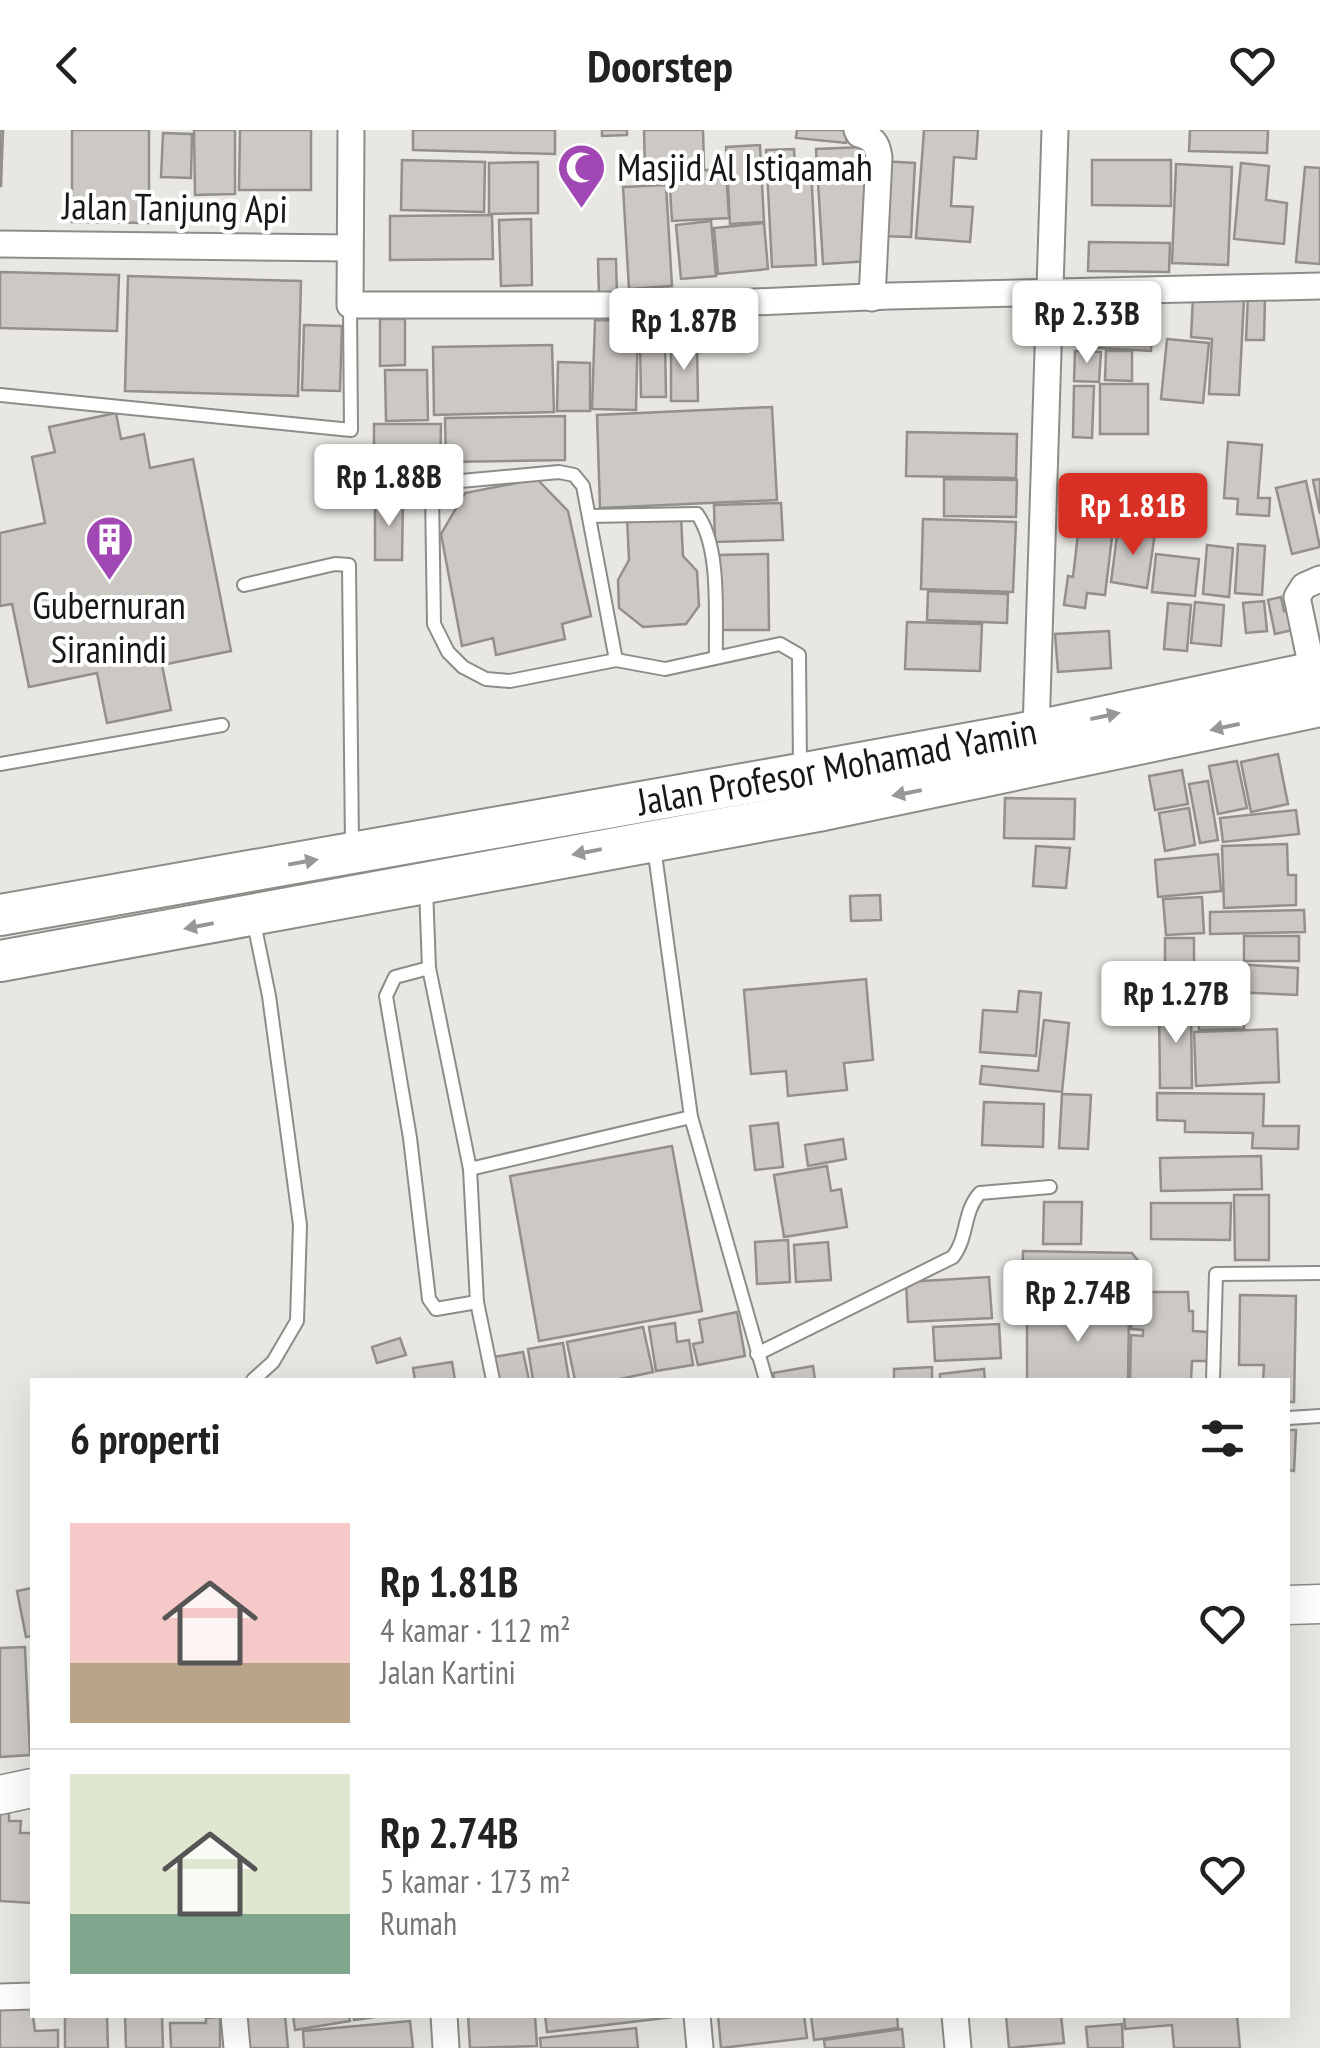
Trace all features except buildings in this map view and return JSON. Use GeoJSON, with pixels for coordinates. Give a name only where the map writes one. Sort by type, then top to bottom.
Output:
{"type":"FeatureCollection","features":[{"type":"Feature","properties":{"kind":"main road","name":"Jalan Profesor Mohamad Yamin"},"geometry":{"type":"LineString","coordinates":[[0,915],[355,875],[800,774],[1318,683]]}},
{"type":"Feature","properties":{"kind":"main road","name":"Jalan Profesor Mohamad Yamin"},"geometry":{"type":"LineString","coordinates":[[2,953],[252,916],[355,875],[426,884],[1043,766],[1318,683]]}},
{"type":"Feature","properties":{"kind":"street"},"geometry":{"type":"LineString","coordinates":[[351,130],[350,305],[688,305],[1320,286]]}},
{"type":"Feature","properties":{"kind":"street"},"geometry":{"type":"LineString","coordinates":[[857,130],[878,146],[872,298]]}},
{"type":"Feature","properties":{"kind":"street"},"geometry":{"type":"LineString","coordinates":[[1036,731],[1055,130]]}},
{"type":"Feature","properties":{"kind":"street","name":"Jalan Tanjung Api"},"geometry":{"type":"LineString","coordinates":[[0,244],[349,248]]}},
{"type":"Feature","properties":{"kind":"street"},"geometry":{"type":"LineString","coordinates":[[1318,683],[1297,597],[1304,586],[1320,579]]}},
{"type":"Feature","properties":{"kind":"street"},"geometry":{"type":"LineString","coordinates":[[1290,1605],[1320,1604]]}},
{"type":"Feature","properties":{"kind":"street"},"geometry":{"type":"LineString","coordinates":[[0,1795],[30,1788]]}},
{"type":"Feature","properties":{"kind":"street"},"geometry":{"type":"LineString","coordinates":[[0,1996],[30,1996]]}},
{"type":"Feature","properties":{"kind":"street"},"geometry":{"type":"LineString","coordinates":[[234,2018],[236,2048]]}},
{"type":"Feature","properties":{"kind":"street"},"geometry":{"type":"LineString","coordinates":[[444,2018],[446,2048]]}},
{"type":"Feature","properties":{"kind":"street"},"geometry":{"type":"LineString","coordinates":[[698,2018],[700,2048]]}},
{"type":"Feature","properties":{"kind":"street"},"geometry":{"type":"LineString","coordinates":[[955,2018],[958,2048]]}},
{"type":"Feature","properties":{"kind":"lane"},"geometry":{"type":"LineString","coordinates":[[0,395],[351,430],[350,305]]}},
{"type":"Feature","properties":{"kind":"lane"},"geometry":{"type":"LineString","coordinates":[[616,660],[582,486],[574,476],[559,472],[439,483],[432,492],[434,624],[448,652],[464,666],[486,680],[510,681],[616,660],[664,669],[780,644],[799,655],[800,774]]}},
{"type":"Feature","properties":{"kind":"lane"},"geometry":{"type":"LineString","coordinates":[[588,516],[697,514],[708,529],[716,656]]}},
{"type":"Feature","properties":{"kind":"lane"},"geometry":{"type":"LineString","coordinates":[[244,585],[334,564],[349,565],[355,875]]}},
{"type":"Feature","properties":{"kind":"lane"},"geometry":{"type":"LineString","coordinates":[[0,764],[222,725]]}},
{"type":"Feature","properties":{"kind":"lane"},"geometry":{"type":"LineString","coordinates":[[653,840],[691,1117],[765,1378]]}},
{"type":"Feature","properties":{"kind":"lane"},"geometry":{"type":"LineString","coordinates":[[426,884],[429,968],[470,1170],[477,1302],[492,1378]]}},
{"type":"Feature","properties":{"kind":"lane"},"geometry":{"type":"LineString","coordinates":[[252,916],[269,996],[300,1225],[297,1321],[274,1362],[255,1378]]}},
{"type":"Feature","properties":{"kind":"lane"},"geometry":{"type":"LineString","coordinates":[[429,968],[395,977],[386,996],[410,1138],[429,1300],[436,1309],[477,1302]]}},
{"type":"Feature","properties":{"kind":"lane"},"geometry":{"type":"LineString","coordinates":[[470,1170],[691,1117]]}},
{"type":"Feature","properties":{"kind":"lane"},"geometry":{"type":"LineString","coordinates":[[758,1354],[953,1257],[960,1248],[972,1201],[980,1193],[1050,1187]]}},
{"type":"Feature","properties":{"kind":"lane"},"geometry":{"type":"LineString","coordinates":[[1214,1378],[1216,1274],[1320,1273]]}},
{"type":"Feature","properties":{"kind":"lane"},"geometry":{"type":"LineString","coordinates":[[1290,1418],[1320,1416]]}},
{"type":"Feature","properties":{"kind":"place","name":"Masjid Al Istiqamah"},"geometry":{"type":"Point","coordinates":[582,210]}},
{"type":"Feature","properties":{"kind":"place","name":"Gubernuran Siranindi"},"geometry":{"type":"Point","coordinates":[109,582]}}]}
